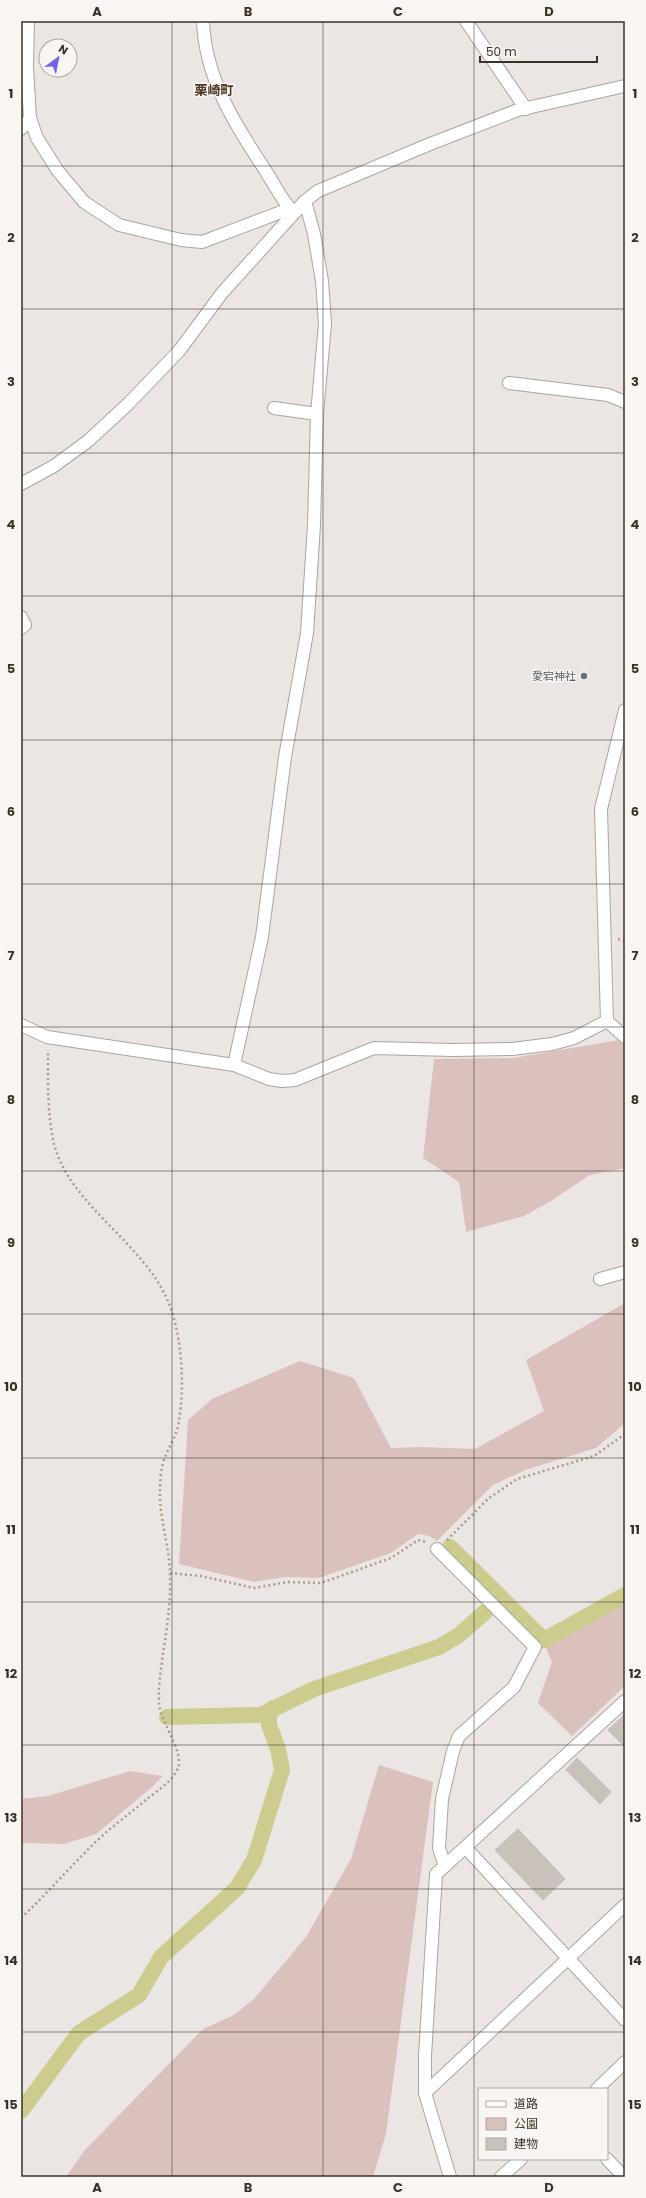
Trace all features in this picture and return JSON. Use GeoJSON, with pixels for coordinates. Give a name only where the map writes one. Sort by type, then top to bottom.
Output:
{"type":"FeatureCollection","features":[{"type":"Feature","properties":{"kind":"street"},"geometry":{"type":"LineString","coordinates":[[28,21],[27,67],[30,118],[37,138],[58,171],[84,202],[119,225],[181,240],[202,242],[292,211]]}},
{"type":"Feature","properties":{"kind":"street"},"geometry":{"type":"LineString","coordinates":[[203,21],[209,64],[217,89],[235,122],[292,211]]}},
{"type":"Feature","properties":{"kind":"street"},"geometry":{"type":"LineString","coordinates":[[466,21],[526,109]]}},
{"type":"Feature","properties":{"kind":"street"},"geometry":{"type":"LineString","coordinates":[[21,484],[54,466],[88,441],[179,352],[222,293],[292,211],[318,191],[430,144],[526,109],[625,86]]}},
{"type":"Feature","properties":{"kind":"street"},"geometry":{"type":"LineString","coordinates":[[21,129],[30,118]]}},
{"type":"Feature","properties":{"kind":"street"},"geometry":{"type":"LineString","coordinates":[[234,1065],[262,937],[285,757],[307,633],[314,525],[317,414],[325,324],[320,265],[314,234],[305,202]]}},
{"type":"Feature","properties":{"kind":"street"},"geometry":{"type":"LineString","coordinates":[[509,383],[608,395],[625,402]]}},
{"type":"Feature","properties":{"kind":"street"},"geometry":{"type":"LineString","coordinates":[[274,408],[317,414]]}},
{"type":"Feature","properties":{"kind":"street"},"geometry":{"type":"LineString","coordinates":[[21,617],[25,625],[21,628]]}},
{"type":"Feature","properties":{"kind":"street"},"geometry":{"type":"LineString","coordinates":[[625,710],[601,809],[607,1021],[625,1037]]}},
{"type":"Feature","properties":{"kind":"street"},"geometry":{"type":"LineString","coordinates":[[21,1025],[47,1037],[234,1065],[269,1079],[282,1081],[295,1080],[374,1048],[453,1050],[512,1049],[560,1042],[574,1038],[607,1021]]}},
{"type":"Feature","properties":{"kind":"street"},"geometry":{"type":"LineString","coordinates":[[600,1279],[625,1272]]}},
{"type":"Feature","properties":{"kind":"street"},"geometry":{"type":"LineString","coordinates":[[437,1548],[535,1647],[514,1687],[459,1736],[453,1751],[442,1799],[439,1848],[445,1866]]}},
{"type":"Feature","properties":{"kind":"street"},"geometry":{"type":"LineString","coordinates":[[450,2177],[425,2093],[425,2056],[436,1874],[625,1701]]}},
{"type":"Feature","properties":{"kind":"street"},"geometry":{"type":"LineString","coordinates":[[466,1848],[625,2020]]}},
{"type":"Feature","properties":{"kind":"street"},"geometry":{"type":"LineString","coordinates":[[425,2093],[625,1905]]}},
{"type":"Feature","properties":{"kind":"street"},"geometry":{"type":"LineString","coordinates":[[598,2088],[625,2062]]}},
{"type":"Feature","properties":{"kind":"street"},"geometry":{"type":"LineString","coordinates":[[501,2177],[520,2160]]}},
{"type":"Feature","properties":{"kind":"street"},"geometry":{"type":"LineString","coordinates":[[608,2160],[624,2177]]}},
{"type":"Feature","properties":{"kind":"path"},"geometry":{"type":"LineString","coordinates":[[21,1918],[49,1892],[102,1836],[162,1787],[179,1767],[176,1745],[164,1724],[159,1700],[168,1622],[170,1573],[160,1492],[164,1458],[172,1446],[179,1420],[181,1375],[180,1339],[167,1297],[149,1270],[83,1197],[62,1164],[54,1144],[49,1098],[47,1037]]}},
{"type":"Feature","properties":{"kind":"path"},"geometry":{"type":"LineString","coordinates":[[170,1573],[201,1576],[254,1588],[288,1582],[321,1583],[391,1558],[418,1540],[429,1542],[437,1548],[489,1498],[517,1479],[594,1456],[625,1434]]}},
{"type":"Feature","properties":{"kind":"green space"},"geometry":{"type":"Polygon","coordinates":[[[625,1039],[625,1168],[590,1175],[551,1201],[524,1216],[466,1232],[459,1182],[423,1158],[434,1059],[513,1058],[625,1039]]]}},
{"type":"Feature","properties":{"kind":"green space"},"geometry":{"type":"Polygon","coordinates":[[[625,1303],[625,1423],[596,1448],[525,1470],[493,1485],[437,1541],[429,1536],[418,1534],[391,1553],[319,1578],[285,1577],[254,1582],[179,1564],[188,1420],[212,1399],[300,1361],[354,1378],[391,1448],[421,1447],[475,1449],[544,1411],[526,1360],[625,1303]]]}},
{"type":"Feature","properties":{"kind":"green space"},"geometry":{"type":"Polygon","coordinates":[[[625,1600],[625,1686],[572,1736],[538,1703],[552,1662],[544,1644],[625,1600]]]}},
{"type":"Feature","properties":{"kind":"green space"},"geometry":{"type":"Polygon","coordinates":[[[379,1765],[433,1782],[386,2134],[373,2177],[66,2177],[85,2150],[203,2029],[232,2016],[253,2000],[306,1937],[351,1859],[379,1765]]]}},
{"type":"Feature","properties":{"kind":"green space"},"geometry":{"type":"Polygon","coordinates":[[[130,1771],[163,1776],[96,1834],[64,1844],[21,1843],[21,1799],[48,1796],[130,1771]]]}},
{"type":"Feature","properties":{"kind":"building"},"geometry":{"type":"Polygon","coordinates":[[[625,1714],[625,1747],[608,1730],[625,1714]]]}},
{"type":"Feature","properties":{"kind":"building"},"geometry":{"type":"Polygon","coordinates":[[[577,1758],[611,1792],[600,1804],[566,1770],[577,1758]]]}},
{"type":"Feature","properties":{"kind":"building"},"geometry":{"type":"Polygon","coordinates":[[[518,1829],[565,1879],[543,1900],[495,1850],[518,1829]]]}},
{"type":"Feature","properties":{"kind":"waterway"},"geometry":{"type":"LineString","coordinates":[[450,1547],[544,1640],[625,1595]]}},
{"type":"Feature","properties":{"kind":"waterway"},"geometry":{"type":"LineString","coordinates":[[167,1717],[261,1715],[314,1689],[439,1647],[459,1635],[485,1612]]}},
{"type":"Feature","properties":{"kind":"waterway"},"geometry":{"type":"LineString","coordinates":[[21,2111],[79,2033],[139,1995],[161,1957],[237,1888],[254,1860],[282,1770],[278,1749],[269,1725],[269,1716],[273,1708]]}},
{"type":"Feature","properties":{"kind":"place","name":"愛宕神社"},"geometry":{"type":"Point","coordinates":[584,676]}},
{"type":"Feature","properties":{"kind":"district","name":"栗崎町"},"geometry":{"type":"Point","coordinates":[214,90]}}]}
